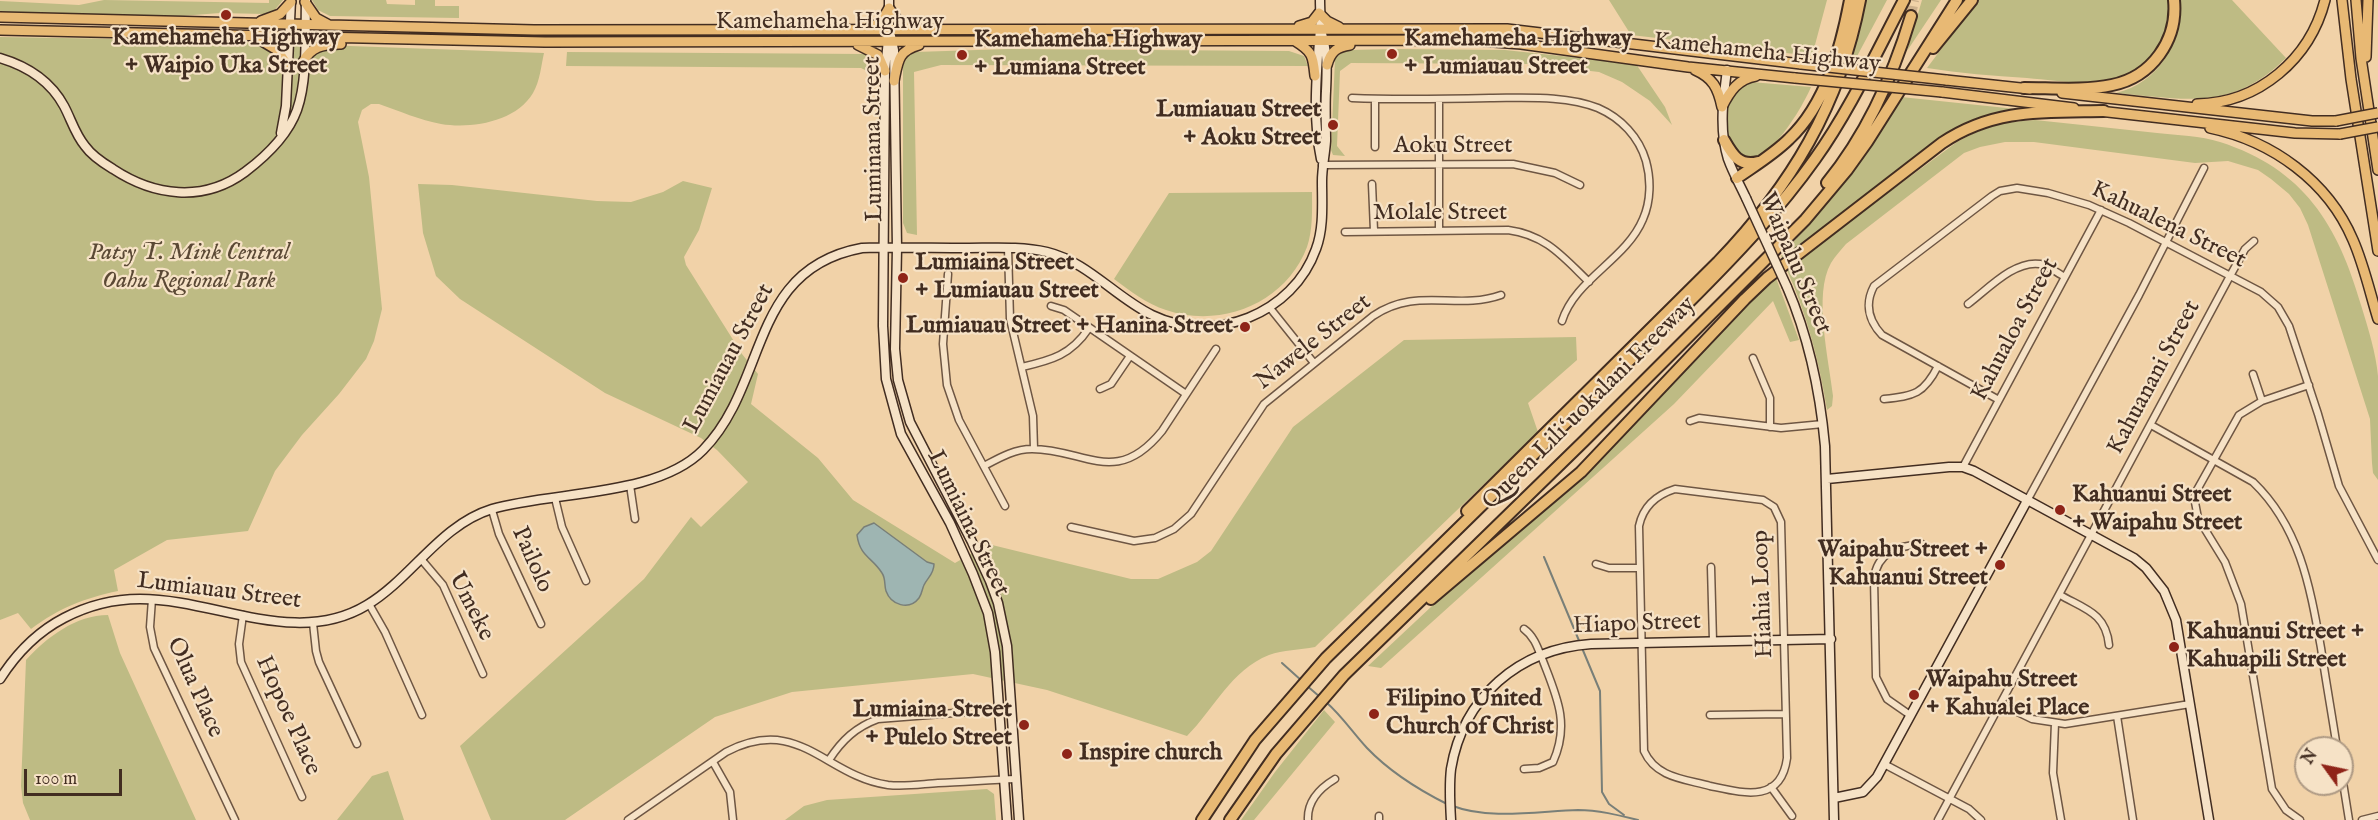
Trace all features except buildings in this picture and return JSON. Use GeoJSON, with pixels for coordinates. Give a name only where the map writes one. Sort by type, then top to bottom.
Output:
{"type":"FeatureCollection","features":[{"type":"Feature","properties":{"kind":"highway"},"geometry":{"type":"LineString","coordinates":[[1737,178],[1791,138],[1817,102],[1839,45],[1850,0]]}},
{"type":"Feature","properties":{"kind":"highway"},"geometry":{"type":"LineString","coordinates":[[1363,621],[1485,493],[1718,262],[1757,219],[1791,174],[1816,130],[1841,74],[1860,0]]}},
{"type":"Feature","properties":{"kind":"highway","name":"Queen Liliʻuokalani Freeway"},"geometry":{"type":"LineString","coordinates":[[1202,820],[1255,740],[1326,658],[1689,302],[1774,213],[1835,129],[1904,0]]}},
{"type":"Feature","properties":{"kind":"highway","name":"Queen Liliʻuokalani Freeway"},"geometry":{"type":"LineString","coordinates":[[1230,820],[1276,754],[1344,675],[1584,441],[1805,220],[1847,170],[1957,0]]}},
{"type":"Feature","properties":{"kind":"highway"},"geometry":{"type":"LineString","coordinates":[[1899,91],[1972,0]]}},
{"type":"Feature","properties":{"kind":"highway"},"geometry":{"type":"LineString","coordinates":[[2024,88],[2102,87],[2133,78],[2152,64],[2165,46],[2174,18],[2174,0]]}},
{"type":"Feature","properties":{"kind":"highway"},"geometry":{"type":"LineString","coordinates":[[1764,260],[1833,176],[1855,144],[1889,79],[1911,16]]}},
{"type":"Feature","properties":{"kind":"highway"},"geometry":{"type":"LineString","coordinates":[[1371,649],[1581,472],[1767,278],[1942,142],[1970,126],[1999,117],[2027,112],[2104,111]]}},
{"type":"Feature","properties":{"kind":"highway"},"geometry":{"type":"LineString","coordinates":[[1724,140],[1737,159],[1749,163],[1761,161]]}},
{"type":"Feature","properties":{"kind":"main road"},"geometry":{"type":"LineString","coordinates":[[2135,102],[2206,104],[2228,100],[2261,86],[2280,74],[2307,44],[2318,22],[2325,0]]}},
{"type":"Feature","properties":{"kind":"main road"},"geometry":{"type":"LineString","coordinates":[[2342,0],[2351,79],[2378,251]]}},
{"type":"Feature","properties":{"kind":"main road"},"geometry":{"type":"LineString","coordinates":[[2356,0],[2357,23],[2373,112]]}},
{"type":"Feature","properties":{"kind":"main road"},"geometry":{"type":"LineString","coordinates":[[2368,0],[2366,50],[2378,171]]}},
{"type":"Feature","properties":{"kind":"main road"},"geometry":{"type":"LineString","coordinates":[[240,24],[269,20],[280,14],[291,1]]}},
{"type":"Feature","properties":{"kind":"main road"},"geometry":{"type":"LineString","coordinates":[[306,1],[316,18],[337,27]]}},
{"type":"Feature","properties":{"kind":"main road"},"geometry":{"type":"LineString","coordinates":[[889,4],[901,24],[925,29]]}},
{"type":"Feature","properties":{"kind":"main road"},"geometry":{"type":"LineString","coordinates":[[863,29],[881,22],[889,4]]}},
{"type":"Feature","properties":{"kind":"main road"},"geometry":{"type":"LineString","coordinates":[[1289,29],[1312,22],[1319,13],[1327,21],[1341,28]]}},
{"type":"Feature","properties":{"kind":"main road","name":"Kamehameha Highway"},"geometry":{"type":"LineString","coordinates":[[0,18],[534,30],[1507,29],[2135,102]]}},
{"type":"Feature","properties":{"kind":"main road","name":"Kamehameha Highway"},"geometry":{"type":"LineString","coordinates":[[0,30],[545,42],[1295,40],[1497,42],[1650,60],[1688,67],[1942,92],[2308,134],[2340,134],[2378,127]]}},
{"type":"Feature","properties":{"kind":"main road"},"geometry":{"type":"LineString","coordinates":[[255,37],[274,47],[288,66]]}},
{"type":"Feature","properties":{"kind":"main road"},"geometry":{"type":"LineString","coordinates":[[303,62],[315,48],[344,44],[357,39]]}},
{"type":"Feature","properties":{"kind":"main road"},"geometry":{"type":"LineString","coordinates":[[1295,40],[1312,54],[1316,76]]}},
{"type":"Feature","properties":{"kind":"main road"},"geometry":{"type":"LineString","coordinates":[[894,81],[897,63],[903,52],[930,41]]}},
{"type":"Feature","properties":{"kind":"main road"},"geometry":{"type":"LineString","coordinates":[[1327,65],[1331,54],[1338,47],[1366,41]]}},
{"type":"Feature","properties":{"kind":"main road"},"geometry":{"type":"LineString","coordinates":[[850,42],[874,51],[880,57],[885,71]]}},
{"type":"Feature","properties":{"kind":"main road"},"geometry":{"type":"LineString","coordinates":[[1704,52],[1720,60],[1727,70],[1734,64],[1753,58]]}},
{"type":"Feature","properties":{"kind":"main road"},"geometry":{"type":"LineString","coordinates":[[1688,67],[1705,75],[1714,83],[1722,107]]}},
{"type":"Feature","properties":{"kind":"main road"},"geometry":{"type":"LineString","coordinates":[[1722,107],[1738,83],[1749,77],[1763,75]]}},
{"type":"Feature","properties":{"kind":"main road"},"geometry":{"type":"LineString","coordinates":[[2135,102],[2312,121],[2336,120],[2373,112]]}},
{"type":"Feature","properties":{"kind":"main road"},"geometry":{"type":"LineString","coordinates":[[2164,118],[2217,129],[2252,141],[2284,158],[2311,179],[2334,207],[2352,239],[2378,319]]}},
{"type":"Feature","properties":{"kind":"street","name":"Lumiauau Street"},"geometry":{"type":"LineString","coordinates":[[0,679],[26,646],[60,620],[104,603],[152,599],[292,623],[313,623],[339,618],[369,604],[464,522],[492,510],[630,485],[678,470],[705,448],[734,401],[778,304],[798,278],[832,256],[862,248],[1033,249],[1064,258],[1080,266],[1140,309],[1170,322],[1187,326],[1222,325],[1249,318],[1270,308],[1298,283],[1317,247],[1321,223],[1322,165],[1326,143],[1327,65],[1321,40],[1320,0]]}},
{"type":"Feature","properties":{"kind":"street"},"geometry":{"type":"LineString","coordinates":[[279,139],[284,119],[291,1]]}},
{"type":"Feature","properties":{"kind":"street"},"geometry":{"type":"LineString","coordinates":[[0,58],[25,67],[52,88],[86,147],[96,157],[133,182],[150,188],[180,193],[197,192],[213,189],[241,175],[256,164],[279,139],[297,109],[303,62],[306,1]]}},
{"type":"Feature","properties":{"kind":"street","name":"Luminana Street"},"geometry":{"type":"LineString","coordinates":[[889,4],[894,81],[897,248]]}},
{"type":"Feature","properties":{"kind":"street","name":"Lumiauau Street"},"geometry":{"type":"LineString","coordinates":[[1321,40],[1316,76],[1318,144],[1322,165]]}},
{"type":"Feature","properties":{"kind":"street","name":"Luminana Street"},"geometry":{"type":"LineString","coordinates":[[884,248],[885,71],[890,42]]}},
{"type":"Feature","properties":{"kind":"street","name":"Waipahu Street"},"geometry":{"type":"LineString","coordinates":[[1727,70],[1722,107],[1724,140],[1728,158],[1787,287],[1805,333],[1812,359],[1823,424],[1827,479],[1834,820]]}},
{"type":"Feature","properties":{"kind":"street"},"geometry":{"type":"LineString","coordinates":[[1353,98],[1519,98],[1575,102],[1600,109],[1629,130],[1637,140],[1646,162],[1650,186],[1647,208],[1639,227],[1628,243],[1570,303],[1562,321]]}},
{"type":"Feature","properties":{"kind":"street"},"geometry":{"type":"LineString","coordinates":[[1375,99],[1375,147]]}},
{"type":"Feature","properties":{"kind":"street"},"geometry":{"type":"LineString","coordinates":[[1439,99],[1439,231]]}},
{"type":"Feature","properties":{"kind":"street","name":"Aoku Street"},"geometry":{"type":"LineString","coordinates":[[1322,165],[1528,166],[1555,173],[1580,185]]}},
{"type":"Feature","properties":{"kind":"street"},"geometry":{"type":"LineString","coordinates":[[1834,798],[1863,792],[1872,784],[1884,764],[2204,168]]}},
{"type":"Feature","properties":{"kind":"street"},"geometry":{"type":"LineString","coordinates":[[1372,184],[1374,231]]}},
{"type":"Feature","properties":{"kind":"street","name":"Kahualena Street"},"geometry":{"type":"LineString","coordinates":[[1999,400],[1887,338],[1877,330],[1871,320],[1868,305],[1870,292],[1879,280],[2000,191],[2017,188],[2048,193],[2101,210],[2260,292],[2283,315],[2309,385],[2339,486],[2378,560]]}},
{"type":"Feature","properties":{"kind":"street","name":"Kahualoa Street"},"geometry":{"type":"LineString","coordinates":[[1963,467],[2101,210]]}},
{"type":"Feature","properties":{"kind":"street","name":"Molale Street"},"geometry":{"type":"LineString","coordinates":[[1345,232],[1508,230],[1531,235],[1551,246],[1589,282]]}},
{"type":"Feature","properties":{"kind":"street","name":"Kahuanani Street"},"geometry":{"type":"LineString","coordinates":[[1938,820],[2230,276],[2245,249],[2254,241]]}},
{"type":"Feature","properties":{"kind":"street","name":"Lumiaina Street"},"geometry":{"type":"LineString","coordinates":[[884,248],[884,357],[891,402],[901,434],[950,524],[988,613],[995,652],[1007,820]]}},
{"type":"Feature","properties":{"kind":"street","name":"Lumiaina Street"},"geometry":{"type":"LineString","coordinates":[[897,248],[895,349],[898,380],[910,422],[972,542],[998,603],[1007,646],[1019,820]]}},
{"type":"Feature","properties":{"kind":"street"},"geometry":{"type":"LineString","coordinates":[[1008,248],[1010,319],[1033,416],[1034,449]]}},
{"type":"Feature","properties":{"kind":"street"},"geometry":{"type":"LineString","coordinates":[[1968,304],[2007,274],[2025,265],[2040,264],[2065,277]]}},
{"type":"Feature","properties":{"kind":"street"},"geometry":{"type":"LineString","coordinates":[[948,274],[943,344],[947,385],[959,420],[1005,506]]}},
{"type":"Feature","properties":{"kind":"street","name":"Nawele Street"},"geometry":{"type":"LineString","coordinates":[[1071,527],[1134,541],[1155,538],[1174,529],[1191,514],[1264,404],[1373,316],[1393,304],[1410,300],[1486,300],[1501,295]]}},
{"type":"Feature","properties":{"kind":"street"},"geometry":{"type":"LineString","coordinates":[[1051,306],[1064,310],[1186,394]]}},
{"type":"Feature","properties":{"kind":"street"},"geometry":{"type":"LineString","coordinates":[[1270,308],[1314,363]]}},
{"type":"Feature","properties":{"kind":"street"},"geometry":{"type":"LineString","coordinates":[[1022,367],[1067,353],[1077,345],[1089,328]]}},
{"type":"Feature","properties":{"kind":"street"},"geometry":{"type":"LineString","coordinates":[[984,466],[1007,454],[1034,449],[1100,462],[1125,459],[1141,451],[1151,443],[1216,349]]}},
{"type":"Feature","properties":{"kind":"street"},"geometry":{"type":"LineString","coordinates":[[1100,389],[1111,384],[1130,356]]}},
{"type":"Feature","properties":{"kind":"street"},"geometry":{"type":"LineString","coordinates":[[1754,358],[1770,398],[1770,427]]}},
{"type":"Feature","properties":{"kind":"street"},"geometry":{"type":"LineString","coordinates":[[1884,399],[1908,396],[1921,391],[1938,366]]}},
{"type":"Feature","properties":{"kind":"street"},"geometry":{"type":"LineString","coordinates":[[2253,374],[2262,401]]}},
{"type":"Feature","properties":{"kind":"street"},"geometry":{"type":"LineString","coordinates":[[2300,820],[2286,810],[2272,789],[2241,604],[2225,562],[2205,531],[2195,508],[2194,497],[2239,415],[2262,401],[2309,385]]}},
{"type":"Feature","properties":{"kind":"street"},"geometry":{"type":"LineString","coordinates":[[1690,421],[1699,418],[1791,428],[1823,424]]}},
{"type":"Feature","properties":{"kind":"street"},"geometry":{"type":"LineString","coordinates":[[2151,424],[2242,474],[2264,493],[2286,524],[2296,543],[2311,593],[2335,736]]}},
{"type":"Feature","properties":{"kind":"street"},"geometry":{"type":"LineString","coordinates":[[1827,479],[1963,467],[2028,499],[2134,558],[2146,568],[2164,591],[2176,620],[2209,820]]}},
{"type":"Feature","properties":{"kind":"street"},"geometry":{"type":"LineString","coordinates":[[630,485],[635,519]]}},
{"type":"Feature","properties":{"kind":"street","name":"Hiahia Loop"},"geometry":{"type":"LineString","coordinates":[[1683,489],[1754,497],[1769,503],[1779,514],[1783,532],[1785,768],[1771,787],[1756,794],[1743,793],[1670,776],[1650,763],[1642,741],[1639,568],[1640,520],[1654,500],[1668,492],[1683,489]]}},
{"type":"Feature","properties":{"kind":"street"},"geometry":{"type":"LineString","coordinates":[[555,498],[562,527],[586,581]]}},
{"type":"Feature","properties":{"kind":"street","name":"Pailolo"},"geometry":{"type":"LineString","coordinates":[[492,510],[499,534],[541,624]]}},
{"type":"Feature","properties":{"kind":"street"},"geometry":{"type":"LineString","coordinates":[[1910,715],[1887,699],[1876,677],[1874,579],[1877,564],[1886,554],[1898,547],[1922,544]]}},
{"type":"Feature","properties":{"kind":"street","name":"Umeke"},"geometry":{"type":"LineString","coordinates":[[421,559],[446,591],[483,674]]}},
{"type":"Feature","properties":{"kind":"street"},"geometry":{"type":"LineString","coordinates":[[1596,564],[1609,568],[1639,568]]}},
{"type":"Feature","properties":{"kind":"street"},"geometry":{"type":"LineString","coordinates":[[1711,567],[1713,642]]}},
{"type":"Feature","properties":{"kind":"street"},"geometry":{"type":"LineString","coordinates":[[2060,595],[2099,618],[2108,631],[2109,645]]}},
{"type":"Feature","properties":{"kind":"street","name":"Olua Place"},"geometry":{"type":"LineString","coordinates":[[152,599],[150,627],[154,648],[235,820]]}},
{"type":"Feature","properties":{"kind":"street"},"geometry":{"type":"LineString","coordinates":[[369,604],[390,642],[422,715]]}},
{"type":"Feature","properties":{"kind":"street","name":"Hopoe Place"},"geometry":{"type":"LineString","coordinates":[[243,615],[239,644],[244,671],[302,796]]}},
{"type":"Feature","properties":{"kind":"street"},"geometry":{"type":"LineString","coordinates":[[313,623],[319,662],[357,744]]}},
{"type":"Feature","properties":{"kind":"street"},"geometry":{"type":"LineString","coordinates":[[1524,629],[1532,635],[1557,697],[1561,723],[1560,743],[1553,762],[1539,768],[1524,769]]}},
{"type":"Feature","properties":{"kind":"street","name":"Hiapo Street"},"geometry":{"type":"LineString","coordinates":[[1451,817],[1450,796],[1454,757],[1472,713],[1486,694],[1508,674],[1540,655],[1576,645],[1591,644],[1831,639]]}},
{"type":"Feature","properties":{"kind":"street"},"geometry":{"type":"LineString","coordinates":[[2001,704],[2032,719],[2055,723],[2075,723],[2190,704]]}},
{"type":"Feature","properties":{"kind":"street"},"geometry":{"type":"LineString","coordinates":[[829,760],[850,734],[869,722],[878,719],[967,712]]}},
{"type":"Feature","properties":{"kind":"street"},"geometry":{"type":"LineString","coordinates":[[1710,715],[1785,714]]}},
{"type":"Feature","properties":{"kind":"street"},"geometry":{"type":"LineString","coordinates":[[2117,716],[2133,820]]}},
{"type":"Feature","properties":{"kind":"street"},"geometry":{"type":"LineString","coordinates":[[2055,723],[2053,772],[2061,820]]}},
{"type":"Feature","properties":{"kind":"street"},"geometry":{"type":"LineString","coordinates":[[628,820],[738,746],[761,740],[776,740],[800,746],[856,776],[892,785],[1016,779]]}},
{"type":"Feature","properties":{"kind":"street"},"geometry":{"type":"LineString","coordinates":[[712,762],[730,792],[733,820]]}},
{"type":"Feature","properties":{"kind":"street"},"geometry":{"type":"LineString","coordinates":[[1884,764],[1969,809],[1981,820]]}},
{"type":"Feature","properties":{"kind":"street"},"geometry":{"type":"LineString","coordinates":[[1308,820],[1312,801],[1322,787],[1335,779]]}},
{"type":"Feature","properties":{"kind":"street"},"geometry":{"type":"LineString","coordinates":[[1771,787],[1792,816]]}},
{"type":"Feature","properties":{"kind":"street"},"geometry":{"type":"LineString","coordinates":[[2345,796],[2349,820]]}},
{"type":"Feature","properties":{"kind":"street"},"geometry":{"type":"LineString","coordinates":[[2362,820],[2378,816]]}},
{"type":"Feature","properties":{"kind":"green space"},"geometry":{"type":"Polygon","coordinates":[[[104,0],[269,3],[269,0],[283,0],[273,12],[264,14],[220,13],[168,17],[0,12],[0,1],[79,5],[104,0]]]}},
{"type":"Feature","properties":{"kind":"green space"},"geometry":{"type":"Polygon","coordinates":[[[312,0],[386,0],[387,4],[415,5],[415,0],[435,0],[435,6],[459,6],[459,18],[330,16],[318,10],[312,0]]]}},
{"type":"Feature","properties":{"kind":"green space"},"geometry":{"type":"Polygon","coordinates":[[[1609,0],[1827,0],[1812,56],[1631,35],[1609,0]]]}},
{"type":"Feature","properties":{"kind":"green space"},"geometry":{"type":"Polygon","coordinates":[[[1864,0],[1887,0],[1855,60],[1851,60],[1864,0]]]}},
{"type":"Feature","properties":{"kind":"green space"},"geometry":{"type":"Polygon","coordinates":[[[1922,0],[1941,0],[1907,51],[1922,0]]]}},
{"type":"Feature","properties":{"kind":"green space"},"geometry":{"type":"Polygon","coordinates":[[[1978,0],[2168,0],[2168,13],[2165,31],[2160,42],[2145,63],[2131,73],[2115,79],[2098,82],[2062,81],[1927,68],[1978,0]]]}},
{"type":"Feature","properties":{"kind":"green space"},"geometry":{"type":"Polygon","coordinates":[[[2179,0],[2232,0],[2286,58],[2266,75],[2246,87],[2207,98],[2164,98],[2116,93],[2144,80],[2165,59],[2177,31],[2179,0]]]}},
{"type":"Feature","properties":{"kind":"green space","name":"Patsy T. Mink Central Oahu Regional Park"},"geometry":{"type":"Polygon","coordinates":[[[0,37],[184,40],[544,53],[539,78],[533,93],[516,111],[492,121],[466,125],[441,124],[379,104],[371,104],[362,110],[358,122],[369,177],[382,309],[374,341],[366,359],[275,471],[248,531],[167,540],[114,570],[118,591],[73,605],[31,629],[18,613],[0,620],[0,37]]]}},
{"type":"Feature","properties":{"kind":"green space"},"geometry":{"type":"Polygon","coordinates":[[[1008,49],[1289,51],[1304,56],[1308,66],[941,65],[914,72],[917,235],[907,233],[903,223],[903,66],[905,61],[915,52],[1008,49]]]}},
{"type":"Feature","properties":{"kind":"green space"},"geometry":{"type":"Polygon","coordinates":[[[1349,50],[1505,50],[1636,64],[1665,107],[1672,125],[1650,101],[1622,82],[1599,72],[1531,64],[1351,63],[1340,71],[1337,146],[1345,156],[1333,155],[1331,150],[1335,59],[1342,52],[1349,50]]]}},
{"type":"Feature","properties":{"kind":"green space"},"geometry":{"type":"Polygon","coordinates":[[[567,52],[865,54],[874,60],[877,76],[861,68],[566,66],[567,52]]]}},
{"type":"Feature","properties":{"kind":"green space"},"geometry":{"type":"Polygon","coordinates":[[[1751,82],[1811,87],[1794,118],[1777,141],[1768,150],[1749,159],[1740,156],[1729,138],[1726,114],[1737,87],[1751,82]]]}},
{"type":"Feature","properties":{"kind":"green space"},"geometry":{"type":"Polygon","coordinates":[[[1901,97],[2016,109],[1982,117],[1958,128],[1783,260],[1781,256],[1841,187],[1901,97]]]}},
{"type":"Feature","properties":{"kind":"green space"},"geometry":{"type":"Polygon","coordinates":[[[2035,120],[2213,140],[2249,153],[2295,184],[2328,225],[2341,250],[2352,276],[2369,332],[2378,376],[2378,480],[2373,473],[2370,419],[2308,225],[2300,208],[2289,194],[2271,179],[2258,170],[2228,161],[2195,163],[2034,142],[2005,142],[1964,153],[1846,244],[1831,263],[1823,292],[1824,328],[1833,396],[1832,406],[1827,410],[1811,338],[1786,268],[1957,142],[1995,126],[2035,120]]]}},
{"type":"Feature","properties":{"kind":"green space"},"geometry":{"type":"Polygon","coordinates":[[[683,181],[712,188],[699,230],[684,257],[686,265],[742,354],[758,374],[751,404],[818,458],[853,500],[955,563],[988,544],[1131,579],[1158,579],[1197,562],[1211,551],[1293,427],[1404,340],[1576,337],[1577,360],[1528,403],[1538,432],[1315,647],[1274,653],[1244,670],[1187,736],[1047,690],[973,674],[792,692],[715,717],[565,820],[491,820],[460,746],[644,579],[691,517],[701,527],[748,482],[717,450],[701,438],[605,393],[460,299],[436,276],[423,233],[418,184],[452,185],[597,201],[631,202],[663,192],[683,181]]]}},
{"type":"Feature","properties":{"kind":"green space"},"geometry":{"type":"Polygon","coordinates":[[[1312,192],[1310,233],[1307,247],[1297,267],[1268,297],[1249,307],[1208,316],[1187,315],[1152,304],[1114,279],[1169,193],[1312,192]]]}},
{"type":"Feature","properties":{"kind":"green space"},"geometry":{"type":"Polygon","coordinates":[[[1776,278],[1799,340],[1790,342],[1773,301],[1674,404],[1381,668],[1368,666],[1432,606],[1573,485],[1617,442],[1733,319],[1776,278]]]}},
{"type":"Feature","properties":{"kind":"green space"},"geometry":{"type":"Polygon","coordinates":[[[108,615],[120,653],[196,820],[30,820],[23,803],[21,786],[26,660],[43,643],[63,629],[85,619],[108,615]]]}},
{"type":"Feature","properties":{"kind":"green space"},"geometry":{"type":"Polygon","coordinates":[[[1324,710],[1335,722],[1254,820],[1241,820],[1275,772],[1324,710]]]}},
{"type":"Feature","properties":{"kind":"green space"},"geometry":{"type":"Polygon","coordinates":[[[388,771],[404,820],[337,820],[372,776],[388,771]]]}},
{"type":"Feature","properties":{"kind":"green space"},"geometry":{"type":"Polygon","coordinates":[[[987,789],[994,794],[996,820],[785,820],[804,806],[827,800],[987,789]]]}},
{"type":"Feature","properties":{"kind":"water"},"geometry":{"type":"Polygon","coordinates":[[[874,523],[927,562],[934,564],[915,602],[901,605],[888,596],[882,573],[861,548],[857,535],[864,527],[874,523]]]}},
{"type":"Feature","properties":{"kind":"waterway"},"geometry":{"type":"LineString","coordinates":[[1544,557],[1580,643]]}},
{"type":"Feature","properties":{"kind":"waterway"},"geometry":{"type":"LineString","coordinates":[[1582,648],[1600,691],[1602,792],[1609,804],[1624,815]]}},
{"type":"Feature","properties":{"kind":"waterway"},"geometry":{"type":"LineString","coordinates":[[1282,663],[1302,681]]}},
{"type":"Feature","properties":{"kind":"waterway"},"geometry":{"type":"LineString","coordinates":[[1306,685],[1320,697]]}},
{"type":"Feature","properties":{"kind":"waterway"},"geometry":{"type":"LineString","coordinates":[[1326,702],[1367,748],[1385,764],[1415,786],[1447,804]]}},
{"type":"Feature","properties":{"kind":"waterway"},"geometry":{"type":"LineString","coordinates":[[1453,806],[1482,813],[1498,814],[1586,810],[1638,820]]}},
{"type":"Feature","properties":{"kind":"tunnel"},"geometry":{"type":"LineString","coordinates":[[1911,16],[1914,0]]}},
{"type":"Feature","properties":{"kind":"place","name":"Kamehameha Highway + Waipio Uka Street"},"geometry":{"type":"Point","coordinates":[226,15]}},
{"type":"Feature","properties":{"kind":"place","name":"Kamehameha Highway + Lumiauau Street"},"geometry":{"type":"Point","coordinates":[1392,54]}},
{"type":"Feature","properties":{"kind":"place","name":"Kamehameha Highway + Lumiana Street"},"geometry":{"type":"Point","coordinates":[962,55]}},
{"type":"Feature","properties":{"kind":"place","name":"Lumiauau Street + Aoku Street"},"geometry":{"type":"Point","coordinates":[1333,125]}},
{"type":"Feature","properties":{"kind":"place","name":"Lumiaina Street + Lumiauau Street"},"geometry":{"type":"Point","coordinates":[903,278]}},
{"type":"Feature","properties":{"kind":"place","name":"Lumiauau Street + Hanina Street"},"geometry":{"type":"Point","coordinates":[1245,327]}},
{"type":"Feature","properties":{"kind":"place","name":"Kahuanui Street + Waipahu Street"},"geometry":{"type":"Point","coordinates":[2060,510]}},
{"type":"Feature","properties":{"kind":"place","name":"Waipahu Street + Kahuanui Street"},"geometry":{"type":"Point","coordinates":[2000,565]}},
{"type":"Feature","properties":{"kind":"place","name":"Kahuanui Street + Kahuapili Street"},"geometry":{"type":"Point","coordinates":[2174,647]}},
{"type":"Feature","properties":{"kind":"place","name":"Waipahu Street + Kahualei Place"},"geometry":{"type":"Point","coordinates":[1914,695]}},
{"type":"Feature","properties":{"kind":"place","name":"Filipino United Church of Christ"},"geometry":{"type":"Point","coordinates":[1374,714]}},
{"type":"Feature","properties":{"kind":"place","name":"Lumiaina Street + Pulelo Street"},"geometry":{"type":"Point","coordinates":[1024,725]}},
{"type":"Feature","properties":{"kind":"place","name":"Inspire church"},"geometry":{"type":"Point","coordinates":[1067,754]}}]}
